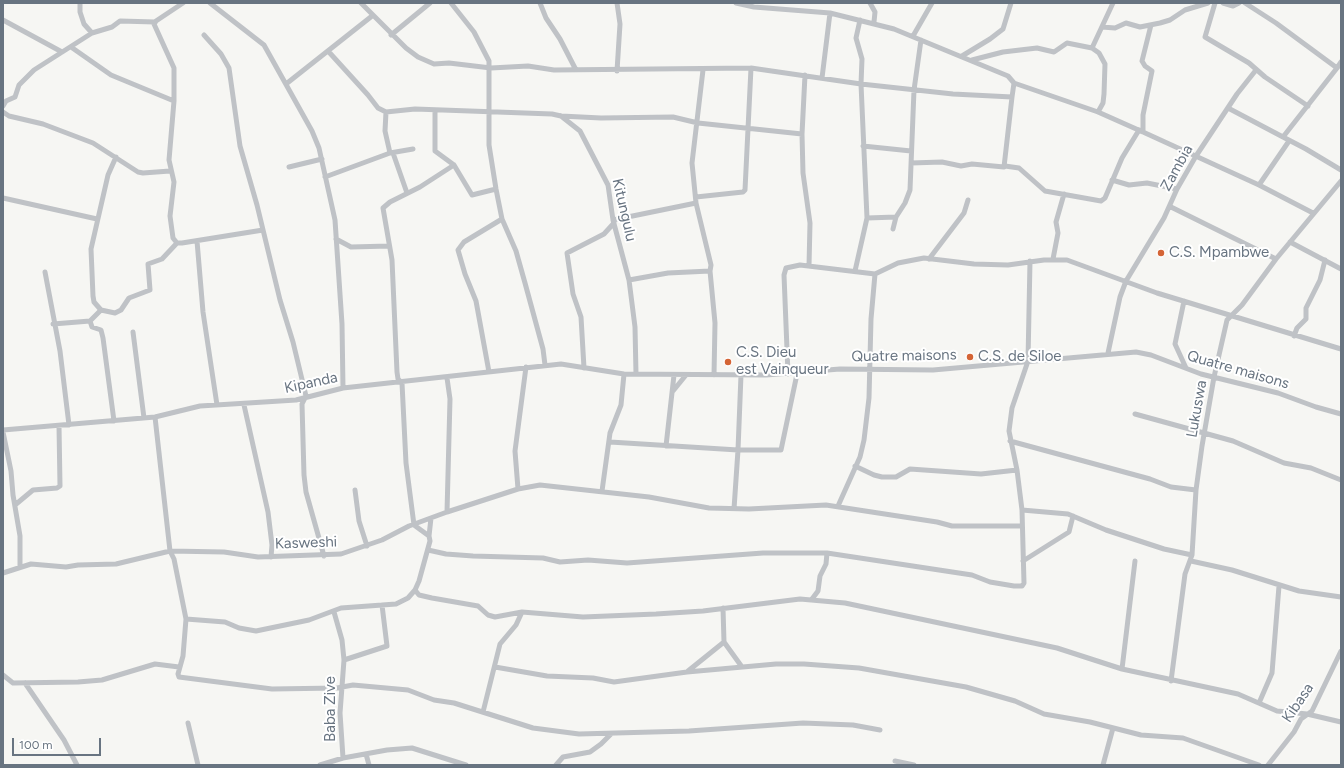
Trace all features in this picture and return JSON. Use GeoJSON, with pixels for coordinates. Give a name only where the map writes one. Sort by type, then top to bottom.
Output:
{"type":"FeatureCollection","features":[{"type":"Feature","properties":{"kind":"street"},"geometry":{"type":"LineString","coordinates":[[80,3],[80,12],[84,24],[92,33]]}},
{"type":"Feature","properties":{"kind":"street"},"geometry":{"type":"LineString","coordinates":[[3,106],[6,101],[15,97],[19,85],[34,70],[92,33],[112,27],[120,21],[155,22],[183,3]]}},
{"type":"Feature","properties":{"kind":"street"},"geometry":{"type":"LineString","coordinates":[[210,3],[264,45],[312,131],[322,159],[333,206],[342,324],[343,388]]}},
{"type":"Feature","properties":{"kind":"street"},"geometry":{"type":"LineString","coordinates":[[362,3],[372,16],[391,35],[418,57],[434,64],[449,63],[490,68],[528,66],[554,70],[617,71],[751,68],[914,90],[1012,97]]}},
{"type":"Feature","properties":{"kind":"street"},"geometry":{"type":"LineString","coordinates":[[391,35],[430,3]]}},
{"type":"Feature","properties":{"kind":"street"},"geometry":{"type":"LineString","coordinates":[[451,3],[467,21],[482,44],[490,68],[488,110],[489,145],[496,189],[502,219],[516,251],[543,349],[545,365]]}},
{"type":"Feature","properties":{"kind":"street"},"geometry":{"type":"LineString","coordinates":[[540,3],[546,18],[560,39],[576,70]]}},
{"type":"Feature","properties":{"kind":"street"},"geometry":{"type":"LineString","coordinates":[[617,3],[620,24],[617,71]]}},
{"type":"Feature","properties":{"kind":"street"},"geometry":{"type":"LineString","coordinates":[[736,3],[830,13],[874,22],[913,36],[1008,76],[1014,82],[1098,112],[1141,131],[1259,185],[1313,213]]}},
{"type":"Feature","properties":{"kind":"street"},"geometry":{"type":"LineString","coordinates":[[870,3],[875,12],[874,22]]}},
{"type":"Feature","properties":{"kind":"street"},"geometry":{"type":"LineString","coordinates":[[913,36],[932,3]]}},
{"type":"Feature","properties":{"kind":"street"},"geometry":{"type":"LineString","coordinates":[[962,56],[990,39],[1003,29],[1010,3]]}},
{"type":"Feature","properties":{"kind":"street"},"geometry":{"type":"LineString","coordinates":[[1092,48],[1113,3]]}},
{"type":"Feature","properties":{"kind":"street"},"geometry":{"type":"LineString","coordinates":[[1102,27],[1115,28],[1126,22],[1140,27],[1151,25],[1170,20],[1185,10],[1208,3]]}},
{"type":"Feature","properties":{"kind":"street"},"geometry":{"type":"LineString","coordinates":[[1215,3],[1206,37],[1249,63],[1256,70],[1308,106]]}},
{"type":"Feature","properties":{"kind":"street"},"geometry":{"type":"LineString","coordinates":[[1223,3],[1233,6],[1239,3]]}},
{"type":"Feature","properties":{"kind":"street"},"geometry":{"type":"LineString","coordinates":[[1245,3],[1276,23],[1337,68]]}},
{"type":"Feature","properties":{"kind":"street"},"geometry":{"type":"LineString","coordinates":[[822,78],[830,13]]}},
{"type":"Feature","properties":{"kind":"street"},"geometry":{"type":"LineString","coordinates":[[286,84],[372,16]]}},
{"type":"Feature","properties":{"kind":"street"},"geometry":{"type":"LineString","coordinates":[[3,20],[62,52]]}},
{"type":"Feature","properties":{"kind":"street"},"geometry":{"type":"LineString","coordinates":[[855,271],[867,218],[861,84],[862,59],[856,38],[860,20]]}},
{"type":"Feature","properties":{"kind":"street"},"geometry":{"type":"LineString","coordinates":[[155,22],[155,27],[172,61],[174,75],[174,101],[169,160],[174,186],[171,222],[173,238],[177,243]]}},
{"type":"Feature","properties":{"kind":"street"},"geometry":{"type":"LineString","coordinates":[[911,163],[942,162],[961,166],[972,164],[1003,168],[1005,166],[1019,168],[1045,191],[1101,201],[1105,198],[1122,158],[1141,131],[1152,71],[1145,66],[1142,61],[1151,25]]}},
{"type":"Feature","properties":{"kind":"street"},"geometry":{"type":"LineString","coordinates":[[204,35],[221,54],[229,68],[240,146],[306,396],[302,404],[304,475],[308,500],[324,556]]}},
{"type":"Feature","properties":{"kind":"street"},"geometry":{"type":"LineString","coordinates":[[893,230],[896,217],[909,194],[914,90],[921,40]]}},
{"type":"Feature","properties":{"kind":"street"},"geometry":{"type":"LineString","coordinates":[[972,60],[1003,52],[1036,48],[1054,52],[1067,44],[1092,48],[1099,53],[1105,64],[1104,94],[1098,112]]}},
{"type":"Feature","properties":{"kind":"street"},"geometry":{"type":"LineString","coordinates":[[71,47],[111,75],[174,101]]}},
{"type":"Feature","properties":{"kind":"street"},"geometry":{"type":"LineString","coordinates":[[328,51],[378,108],[386,112],[386,131],[391,153],[408,193]]}},
{"type":"Feature","properties":{"kind":"street"},"geometry":{"type":"LineString","coordinates":[[1283,137],[1341,62]]}},
{"type":"Feature","properties":{"kind":"street"},"geometry":{"type":"LineString","coordinates":[[584,368],[581,317],[573,294],[567,253],[604,234],[613,222],[696,200],[743,192],[745,190],[751,68]]}},
{"type":"Feature","properties":{"kind":"street"},"geometry":{"type":"LineString","coordinates":[[703,70],[698,122],[692,155],[696,200],[711,261],[710,271],[715,323],[714,375]]}},
{"type":"Feature","properties":{"kind":"street","name":"Zambia"},"geometry":{"type":"LineString","coordinates":[[1108,353],[1120,297],[1126,281],[1170,207],[1177,189],[1196,156],[1228,108],[1256,70]]}},
{"type":"Feature","properties":{"kind":"street"},"geometry":{"type":"LineString","coordinates":[[805,75],[802,134],[803,173],[810,223],[809,266]]}},
{"type":"Feature","properties":{"kind":"street"},"geometry":{"type":"LineString","coordinates":[[1005,166],[1014,82]]}},
{"type":"Feature","properties":{"kind":"street"},"geometry":{"type":"LineString","coordinates":[[1228,108],[1306,149],[1341,170]]}},
{"type":"Feature","properties":{"kind":"street","name":"Kitungulu"},"geometry":{"type":"LineString","coordinates":[[386,112],[415,109],[488,110],[552,114],[561,116],[577,128],[598,163],[608,185],[613,222],[629,280],[635,327],[636,374]]}},
{"type":"Feature","properties":{"kind":"street"},"geometry":{"type":"LineString","coordinates":[[435,110],[435,151],[454,165],[472,195],[496,189]]}},
{"type":"Feature","properties":{"kind":"street"},"geometry":{"type":"LineString","coordinates":[[3,112],[9,116],[44,124],[93,143],[143,173],[170,171]]}},
{"type":"Feature","properties":{"kind":"street"},"geometry":{"type":"LineString","coordinates":[[561,116],[674,117],[747,129],[802,134]]}},
{"type":"Feature","properties":{"kind":"street"},"geometry":{"type":"LineString","coordinates":[[577,128],[578,117]]}},
{"type":"Feature","properties":{"kind":"street"},"geometry":{"type":"LineString","coordinates":[[1259,185],[1289,141]]}},
{"type":"Feature","properties":{"kind":"street"},"geometry":{"type":"LineString","coordinates":[[863,146],[911,151]]}},
{"type":"Feature","properties":{"kind":"street"},"geometry":{"type":"LineString","coordinates":[[325,177],[391,153],[413,149]]}},
{"type":"Feature","properties":{"kind":"street"},"geometry":{"type":"LineString","coordinates":[[116,157],[108,175],[91,249],[91,284],[94,302],[101,310],[115,313],[123,308],[128,298],[150,290],[148,264],[162,259],[177,243],[263,230]]}},
{"type":"Feature","properties":{"kind":"street"},"geometry":{"type":"LineString","coordinates":[[289,167],[322,159]]}},
{"type":"Feature","properties":{"kind":"street"},"geometry":{"type":"LineString","coordinates":[[429,536],[414,525],[406,463],[402,383],[398,376],[392,260],[384,208],[454,165]]}},
{"type":"Feature","properties":{"kind":"street"},"geometry":{"type":"LineString","coordinates":[[1112,180],[1129,185],[1152,184],[1177,189]]}},
{"type":"Feature","properties":{"kind":"street"},"geometry":{"type":"LineString","coordinates":[[1230,316],[1242,305],[1276,259],[1341,181]]}},
{"type":"Feature","properties":{"kind":"street"},"geometry":{"type":"LineString","coordinates":[[1053,259],[1058,233],[1056,222],[1064,194]]}},
{"type":"Feature","properties":{"kind":"street"},"geometry":{"type":"LineString","coordinates":[[3,198],[97,219]]}},
{"type":"Feature","properties":{"kind":"street"},"geometry":{"type":"LineString","coordinates":[[929,259],[964,213],[968,200]]}},
{"type":"Feature","properties":{"kind":"street"},"geometry":{"type":"LineString","coordinates":[[1170,207],[1276,259]]}},
{"type":"Feature","properties":{"kind":"street"},"geometry":{"type":"LineString","coordinates":[[867,218],[896,217]]}},
{"type":"Feature","properties":{"kind":"street"},"geometry":{"type":"LineString","coordinates":[[489,372],[476,301],[465,274],[458,250],[464,242],[502,219]]}},
{"type":"Feature","properties":{"kind":"street"},"geometry":{"type":"LineString","coordinates":[[336,239],[351,247],[389,246]]}},
{"type":"Feature","properties":{"kind":"street"},"geometry":{"type":"LineString","coordinates":[[197,241],[200,258],[203,312],[218,406]]}},
{"type":"Feature","properties":{"kind":"street"},"geometry":{"type":"LineString","coordinates":[[1290,242],[1341,269]]}},
{"type":"Feature","properties":{"kind":"street"},"geometry":{"type":"LineString","coordinates":[[788,374],[784,273],[788,266],[809,266],[876,274],[905,260],[929,259],[1003,265],[1053,259],[1072,261],[1157,293],[1294,336],[1341,349]]}},
{"type":"Feature","properties":{"kind":"street"},"geometry":{"type":"LineString","coordinates":[[1294,336],[1297,328],[1306,318],[1306,308],[1320,280],[1325,260]]}},
{"type":"Feature","properties":{"kind":"street"},"geometry":{"type":"LineString","coordinates":[[428,550],[446,554],[473,556],[542,558],[560,562],[588,560],[627,563],[763,553],[827,553],[874,559],[931,570],[972,575],[990,582],[1020,587],[1024,583],[1022,510],[1017,470],[1009,431],[1012,408],[1028,361],[1030,261]]}},
{"type":"Feature","properties":{"kind":"street"},"geometry":{"type":"LineString","coordinates":[[629,280],[668,273],[710,271]]}},
{"type":"Feature","properties":{"kind":"street"},"geometry":{"type":"LineString","coordinates":[[45,272],[53,324],[60,351],[69,424]]}},
{"type":"Feature","properties":{"kind":"street"},"geometry":{"type":"LineString","coordinates":[[838,506],[860,457],[864,440],[870,392],[869,370],[876,274]]}},
{"type":"Feature","properties":{"kind":"street"},"geometry":{"type":"LineString","coordinates":[[1184,301],[1176,344],[1186,368]]}},
{"type":"Feature","properties":{"kind":"street"},"geometry":{"type":"LineString","coordinates":[[53,324],[90,322],[101,310]]}},
{"type":"Feature","properties":{"kind":"street","name":"Lukuswa"},"geometry":{"type":"LineString","coordinates":[[1171,681],[1184,574],[1191,561],[1192,555],[1196,490],[1204,434],[1214,377],[1230,316]]}},
{"type":"Feature","properties":{"kind":"street"},"geometry":{"type":"LineString","coordinates":[[90,322],[92,327],[101,330],[103,338],[114,421]]}},
{"type":"Feature","properties":{"kind":"street"},"geometry":{"type":"LineString","coordinates":[[133,332],[144,418]]}},
{"type":"Feature","properties":{"kind":"street","name":"Quatre maisons"},"geometry":{"type":"LineString","coordinates":[[624,374],[741,375],[797,374],[840,369],[933,370],[1108,353],[1140,352],[1214,377],[1278,393],[1316,408],[1341,414]]}},
{"type":"Feature","properties":{"kind":"street","name":"Kipanda"},"geometry":{"type":"LineString","coordinates":[[3,431],[155,417],[200,406],[244,405],[296,400],[306,396],[343,388],[447,378],[545,365],[572,364],[584,368],[624,374]]}},
{"type":"Feature","properties":{"kind":"street"},"geometry":{"type":"LineString","coordinates":[[518,489],[515,451],[526,367]]}},
{"type":"Feature","properties":{"kind":"street"},"geometry":{"type":"LineString","coordinates":[[602,491],[610,442],[610,433],[621,405],[624,374]]}},
{"type":"Feature","properties":{"kind":"street"},"geometry":{"type":"LineString","coordinates":[[610,442],[738,450],[782,450],[797,374]]}},
{"type":"Feature","properties":{"kind":"street"},"geometry":{"type":"LineString","coordinates":[[666,446],[674,375]]}},
{"type":"Feature","properties":{"kind":"street"},"geometry":{"type":"LineString","coordinates":[[672,392],[686,375]]}},
{"type":"Feature","properties":{"kind":"street"},"geometry":{"type":"LineString","coordinates":[[734,508],[741,375]]}},
{"type":"Feature","properties":{"kind":"street"},"geometry":{"type":"LineString","coordinates":[[447,378],[450,399],[447,512]]}},
{"type":"Feature","properties":{"kind":"street"},"geometry":{"type":"LineString","coordinates":[[244,405],[268,512],[272,544],[271,557]]}},
{"type":"Feature","properties":{"kind":"street"},"geometry":{"type":"LineString","coordinates":[[1135,414],[1233,441],[1284,463],[1312,468],[1341,480]]}},
{"type":"Feature","properties":{"kind":"street"},"geometry":{"type":"LineString","coordinates":[[155,417],[170,551],[174,559],[186,619],[183,656],[178,674],[183,678],[272,689],[341,688],[364,685],[408,690],[434,700],[454,703],[533,728],[554,731],[611,734],[689,732],[803,723],[853,725],[880,730]]}},
{"type":"Feature","properties":{"kind":"street"},"geometry":{"type":"LineString","coordinates":[[15,505],[33,490],[57,488],[60,486],[58,426]]}},
{"type":"Feature","properties":{"kind":"street"},"geometry":{"type":"LineString","coordinates":[[3,431],[11,471],[20,536],[20,566]]}},
{"type":"Feature","properties":{"kind":"street"},"geometry":{"type":"LineString","coordinates":[[1010,441],[1150,479],[1171,487],[1196,490]]}},
{"type":"Feature","properties":{"kind":"street"},"geometry":{"type":"LineString","coordinates":[[855,466],[882,477],[896,477],[910,468],[980,474],[1017,470]]}},
{"type":"Feature","properties":{"kind":"street","name":"Kasweshi"},"geometry":{"type":"LineString","coordinates":[[3,573],[20,566],[37,563],[66,567],[78,565],[116,564],[170,551],[219,552],[271,557],[324,556],[351,552],[447,512],[518,489],[551,485],[655,498],[709,508],[838,506],[937,522],[952,526],[1022,526]]}},
{"type":"Feature","properties":{"kind":"street"},"geometry":{"type":"LineString","coordinates":[[355,490],[359,521],[367,546]]}},
{"type":"Feature","properties":{"kind":"street"},"geometry":{"type":"LineString","coordinates":[[1022,510],[1061,513],[1073,516],[1106,530],[1164,549],[1192,555]]}},
{"type":"Feature","properties":{"kind":"street"},"geometry":{"type":"LineString","coordinates":[[1023,561],[1069,532],[1073,516]]}},
{"type":"Feature","properties":{"kind":"street"},"geometry":{"type":"LineString","coordinates":[[186,619],[224,622],[239,628],[256,631],[309,620],[347,607],[382,605],[403,601],[415,590],[419,582],[430,541],[429,536],[431,518]]}},
{"type":"Feature","properties":{"kind":"street"},"geometry":{"type":"LineString","coordinates":[[812,599],[818,591],[820,576],[826,564],[827,553]]}},
{"type":"Feature","properties":{"kind":"street"},"geometry":{"type":"LineString","coordinates":[[1122,669],[1135,560]]}},
{"type":"Feature","properties":{"kind":"street"},"geometry":{"type":"LineString","coordinates":[[1191,561],[1240,573],[1279,586],[1308,593],[1341,597]]}},
{"type":"Feature","properties":{"kind":"street"},"geometry":{"type":"LineString","coordinates":[[1259,704],[1272,673],[1279,586]]}},
{"type":"Feature","properties":{"kind":"street"},"geometry":{"type":"LineString","coordinates":[[415,590],[419,595],[478,606],[492,617],[522,612],[600,617],[723,608],[812,599],[855,605],[1056,648],[1122,669],[1171,681],[1238,694],[1277,711],[1307,714],[1341,722]]}},
{"type":"Feature","properties":{"kind":"street"},"geometry":{"type":"LineString","coordinates":[[344,660],[387,646],[382,605]]}},
{"type":"Feature","properties":{"kind":"street"},"geometry":{"type":"LineString","coordinates":[[723,608],[724,642],[742,666]]}},
{"type":"Feature","properties":{"kind":"street","name":"Baba Zive"},"geometry":{"type":"LineString","coordinates":[[334,612],[342,640],[344,660],[340,718],[343,758]]}},
{"type":"Feature","properties":{"kind":"street"},"geometry":{"type":"LineString","coordinates":[[483,712],[500,644],[516,625],[522,612]]}},
{"type":"Feature","properties":{"kind":"street"},"geometry":{"type":"LineString","coordinates":[[687,672],[724,642]]}},
{"type":"Feature","properties":{"kind":"street","name":"Kibasa"},"geometry":{"type":"LineString","coordinates":[[1268,765],[1294,732],[1299,721],[1312,710],[1341,651]]}},
{"type":"Feature","properties":{"kind":"street"},"geometry":{"type":"LineString","coordinates":[[3,675],[11,683],[85,682],[102,680],[154,664],[180,667]]}},
{"type":"Feature","properties":{"kind":"street"},"geometry":{"type":"LineString","coordinates":[[495,667],[547,676],[593,678],[614,682],[742,666],[804,664],[859,668],[896,673],[966,687],[1015,701],[1044,714],[1113,728],[1148,737],[1183,738],[1259,765]]}},
{"type":"Feature","properties":{"kind":"street"},"geometry":{"type":"LineString","coordinates":[[25,682],[64,740],[77,765]]}},
{"type":"Feature","properties":{"kind":"street"},"geometry":{"type":"LineString","coordinates":[[188,723],[198,765]]}},
{"type":"Feature","properties":{"kind":"street"},"geometry":{"type":"LineString","coordinates":[[1103,765],[1113,728]]}},
{"type":"Feature","properties":{"kind":"street"},"geometry":{"type":"LineString","coordinates":[[556,765],[563,757],[590,752],[611,734]]}},
{"type":"Feature","properties":{"kind":"street"},"geometry":{"type":"LineString","coordinates":[[320,765],[343,758],[393,749],[416,748],[466,765]]}},
{"type":"Feature","properties":{"kind":"street"},"geometry":{"type":"LineString","coordinates":[[366,754],[369,765]]}},
{"type":"Feature","properties":{"kind":"street"},"geometry":{"type":"LineString","coordinates":[[895,761],[914,765]]}},
{"type":"Feature","properties":{"kind":"place","name":"C.S. Mpambwe"},"geometry":{"type":"Point","coordinates":[1161,253]}},
{"type":"Feature","properties":{"kind":"place","name":"C.S. de Siloe"},"geometry":{"type":"Point","coordinates":[970,357]}},
{"type":"Feature","properties":{"kind":"place","name":"C.S. Dieu est Vainqueur"},"geometry":{"type":"Point","coordinates":[728,362]}}]}
